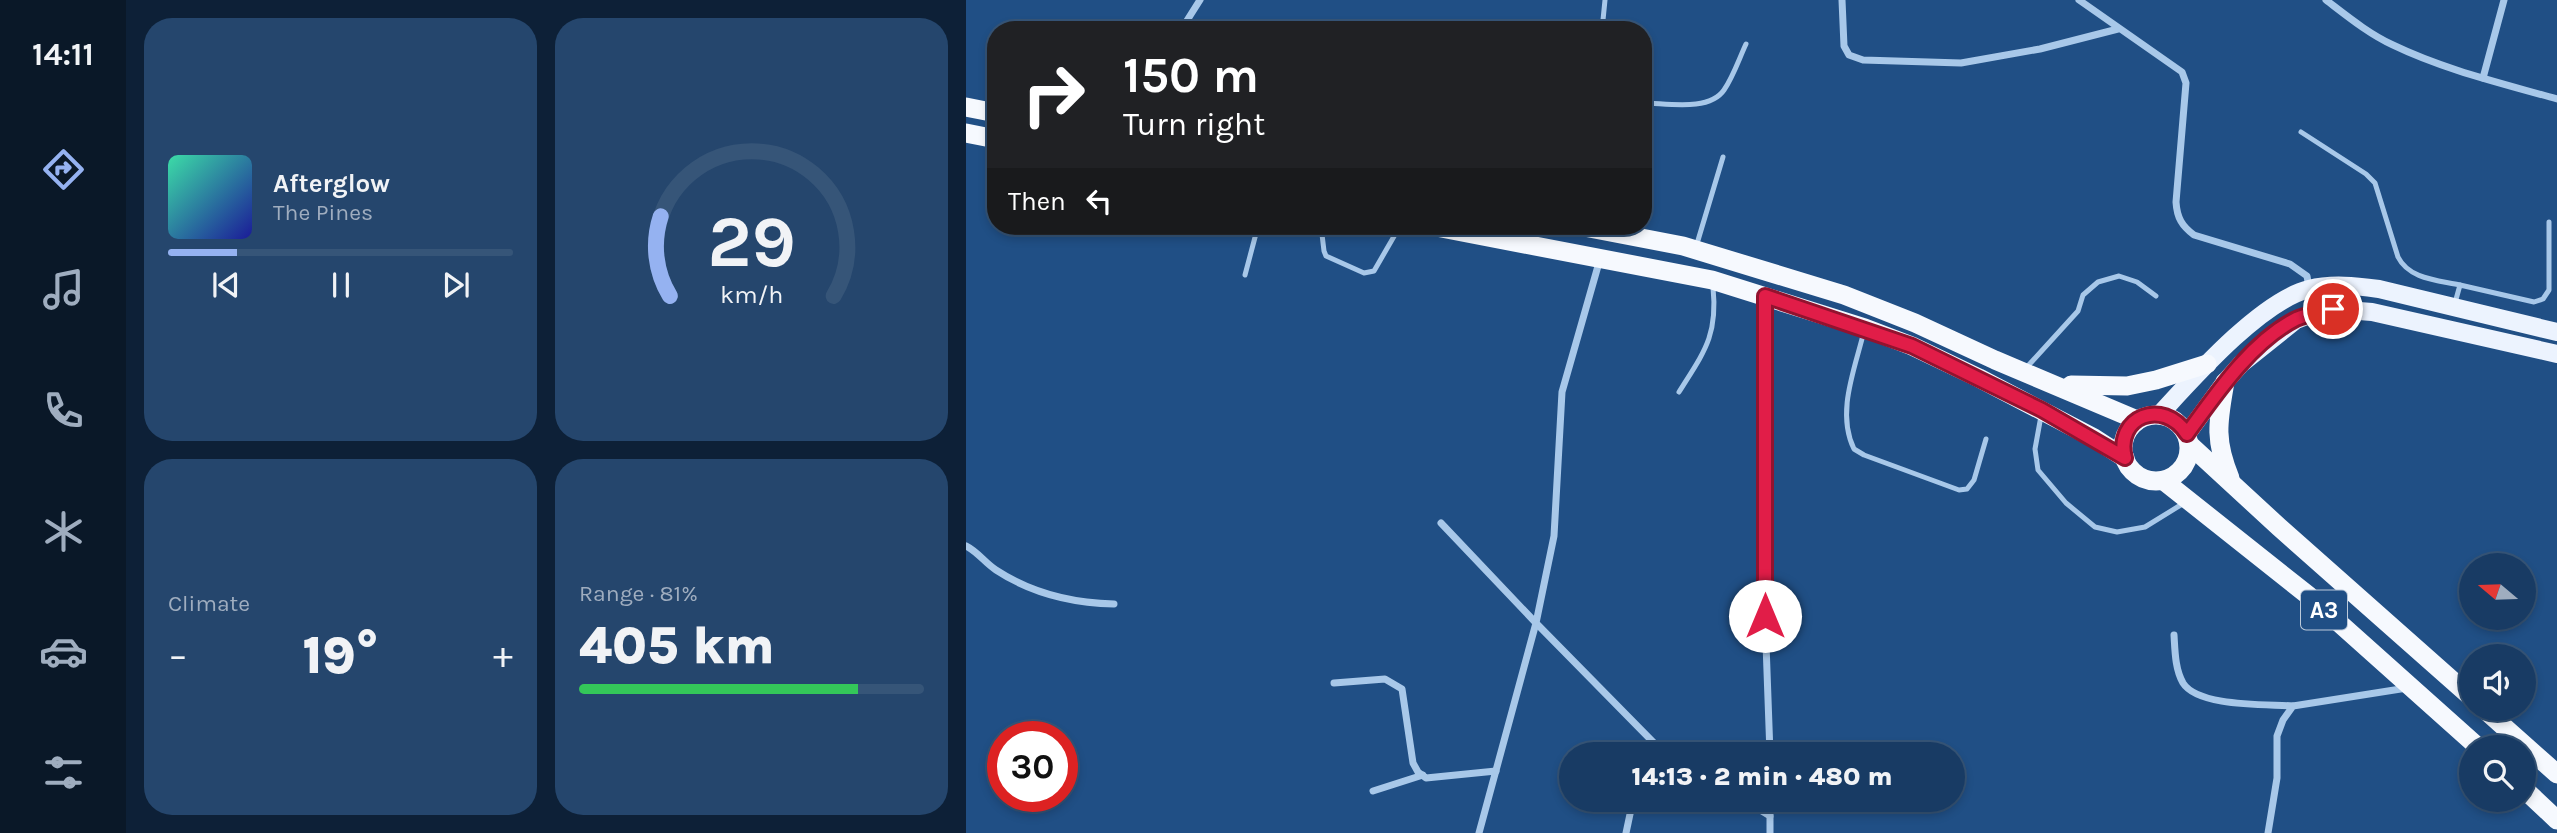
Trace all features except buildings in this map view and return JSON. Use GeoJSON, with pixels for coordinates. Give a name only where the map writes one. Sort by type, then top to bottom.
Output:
{"type":"FeatureCollection","features":[{"type":"Feature","properties":{"kind":"highway"},"geometry":{"type":"LineString","coordinates":[[966,107],[987,111]]}},
{"type":"Feature","properties":{"kind":"highway"},"geometry":{"type":"LineString","coordinates":[[966,133],[987,137]]}},
{"type":"Feature","properties":{"kind":"highway"},"geometry":{"type":"LineString","coordinates":[[1479,235],[1713,280],[1865,328],[1912,346],[2042,410],[2125,458]]}},
{"type":"Feature","properties":{"kind":"highway"},"geometry":{"type":"LineString","coordinates":[[1627,235],[1696,250],[1844,295],[1915,323],[2137,420]]}},
{"type":"Feature","properties":{"kind":"highway"},"geometry":{"type":"LineString","coordinates":[[2056,384],[2127,386],[2207,364]]}},
{"type":"Feature","properties":{"kind":"highway"},"geometry":{"type":"LineString","coordinates":[[2225,382],[2217,429],[2219,448],[2233,485]]}},
{"type":"Feature","properties":{"kind":"highway"},"geometry":{"type":"LineString","coordinates":[[2160,414],[2181,424],[2189,440],[2183,468],[2164,481],[2152,481],[2138,476],[2128,466],[2124,439],[2137,420],[2160,414]]}},
{"type":"Feature","properties":{"kind":"highway","name":"A3"},"geometry":{"type":"LineString","coordinates":[[2189,440],[2233,485],[2459,686]]}},
{"type":"Feature","properties":{"kind":"highway","name":"A3"},"geometry":{"type":"LineString","coordinates":[[2164,481],[2309,596],[2465,735]]}},
{"type":"Feature","properties":{"kind":"highway"},"geometry":{"type":"LineString","coordinates":[[2497,721],[2557,774]]}},
{"type":"Feature","properties":{"kind":"highway"},"geometry":{"type":"LineString","coordinates":[[2536,800],[2557,820]]}},
{"type":"Feature","properties":{"kind":"main road"},"geometry":{"type":"LineString","coordinates":[[2160,414],[2207,364],[2269,310],[2291,296],[2309,289],[2353,285],[2454,306],[2557,332]]}},
{"type":"Feature","properties":{"kind":"main road"},"geometry":{"type":"LineString","coordinates":[[2189,440],[2225,382],[2264,343],[2296,320],[2333,309],[2372,312],[2557,354]]}},
{"type":"Feature","properties":{"kind":"street"},"geometry":{"type":"LineString","coordinates":[[1187,21],[1200,0]]}},
{"type":"Feature","properties":{"kind":"street"},"geometry":{"type":"LineString","coordinates":[[1842,0],[1844,46],[1849,55],[1863,60],[1961,63],[2040,49],[2118,29]]}},
{"type":"Feature","properties":{"kind":"street"},"geometry":{"type":"LineString","coordinates":[[2079,0],[2182,72],[2186,83],[2176,202],[2177,214],[2183,227],[2194,235],[2290,264],[2307,276],[2309,289]]}},
{"type":"Feature","properties":{"kind":"street"},"geometry":{"type":"LineString","coordinates":[[2326,0],[2391,44],[2472,76],[2557,99]]}},
{"type":"Feature","properties":{"kind":"street"},"geometry":{"type":"LineString","coordinates":[[2483,78],[2504,0]]}},
{"type":"Feature","properties":{"kind":"street"},"geometry":{"type":"LineString","coordinates":[[1479,833],[1536,623],[1555,536],[1562,392],[1600,258]]}},
{"type":"Feature","properties":{"kind":"street"},"geometry":{"type":"LineString","coordinates":[[1765,296],[1765,616],[1770,742]]}},
{"type":"Feature","properties":{"kind":"street"},"geometry":{"type":"LineString","coordinates":[[1441,523],[1653,742]]}},
{"type":"Feature","properties":{"kind":"street"},"geometry":{"type":"LineString","coordinates":[[966,546],[989,566],[1016,583],[1058,597],[1114,604]]}},
{"type":"Feature","properties":{"kind":"street"},"geometry":{"type":"LineString","coordinates":[[2174,635],[2177,666],[2182,682],[2190,692],[2217,701],[2293,706],[2413,687]]}},
{"type":"Feature","properties":{"kind":"street"},"geometry":{"type":"LineString","coordinates":[[1335,683],[1385,679],[1402,689],[1413,763],[1418,772],[1426,778],[1496,771]]}},
{"type":"Feature","properties":{"kind":"street"},"geometry":{"type":"LineString","coordinates":[[2268,833],[2277,778],[2277,736],[2283,720],[2293,706]]}},
{"type":"Feature","properties":{"kind":"street"},"geometry":{"type":"LineString","coordinates":[[1373,791],[1399,785],[1423,775]]}},
{"type":"Feature","properties":{"kind":"street"},"geometry":{"type":"LineString","coordinates":[[1626,833],[1630,812]]}},
{"type":"Feature","properties":{"kind":"street"},"geometry":{"type":"LineString","coordinates":[[1764,812],[1770,816]]}},
{"type":"Feature","properties":{"kind":"street"},"geometry":{"type":"LineString","coordinates":[[1770,812],[1770,833]]}},
{"type":"Feature","properties":{"kind":"lane"},"geometry":{"type":"LineString","coordinates":[[1603,21],[1605,0]]}},
{"type":"Feature","properties":{"kind":"lane"},"geometry":{"type":"LineString","coordinates":[[1652,103],[1700,104],[1713,100],[1723,92],[1746,44]]}},
{"type":"Feature","properties":{"kind":"lane"},"geometry":{"type":"LineString","coordinates":[[2301,132],[2366,174],[2375,183],[2403,267],[2411,273],[2534,302],[2543,299],[2549,290],[2549,222]]}},
{"type":"Feature","properties":{"kind":"lane"},"geometry":{"type":"LineString","coordinates":[[1696,250],[1723,157]]}},
{"type":"Feature","properties":{"kind":"lane"},"geometry":{"type":"LineString","coordinates":[[1245,275],[1256,235]]}},
{"type":"Feature","properties":{"kind":"lane"},"geometry":{"type":"LineString","coordinates":[[1322,235],[1326,256],[1364,274],[1374,271],[1395,235]]}},
{"type":"Feature","properties":{"kind":"lane"},"geometry":{"type":"LineString","coordinates":[[2024,371],[2078,312],[2083,295],[2098,282],[2119,276],[2137,282],[2156,296]]}},
{"type":"Feature","properties":{"kind":"lane"},"geometry":{"type":"LineString","coordinates":[[1679,392],[1707,346],[1716,314],[1713,280]]}},
{"type":"Feature","properties":{"kind":"lane"},"geometry":{"type":"LineString","coordinates":[[2454,306],[2460,285]]}},
{"type":"Feature","properties":{"kind":"lane"},"geometry":{"type":"LineString","coordinates":[[1865,328],[1845,409],[1845,425],[1854,449],[1959,490],[1966,489],[1974,480],[1986,439]]}},
{"type":"Feature","properties":{"kind":"lane"},"geometry":{"type":"LineString","coordinates":[[2042,410],[2035,449],[2038,470],[2066,503],[2095,527],[2117,532],[2145,527],[2189,499]]}},
{"type":"Feature","properties":{"kind":"route"},"geometry":{"type":"LineString","coordinates":[[1765,616],[1765,296],[1912,346],[2042,410],[2125,458],[2124,439],[2137,420],[2148,415],[2171,417],[2181,424],[2187,434],[2225,382],[2264,343],[2296,320],[2333,309]]}}]}
